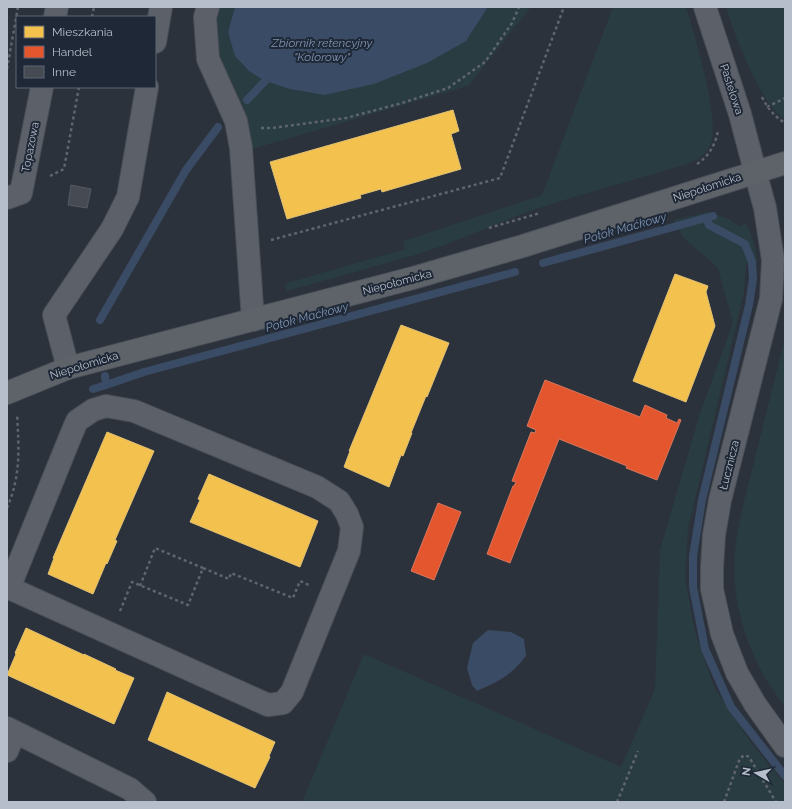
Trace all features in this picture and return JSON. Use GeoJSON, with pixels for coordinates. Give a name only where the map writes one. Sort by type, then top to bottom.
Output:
{"type":"FeatureCollection","features":[{"type":"Feature","properties":{"kind":"main road","name":"Niepołomicka"},"geometry":{"type":"LineString","coordinates":[[7,393],[68,368],[413,278],[523,246],[785,162]]}},
{"type":"Feature","properties":{"kind":"street"},"geometry":{"type":"LineString","coordinates":[[156,36],[161,7]]}},
{"type":"Feature","properties":{"kind":"street"},"geometry":{"type":"LineString","coordinates":[[208,7],[205,17],[208,59],[236,121],[241,148],[253,320]]}},
{"type":"Feature","properties":{"kind":"street","name":"Pastelowa"},"geometry":{"type":"LineString","coordinates":[[705,7],[740,114],[756,171]]}},
{"type":"Feature","properties":{"kind":"street","name":"Topazowa"},"geometry":{"type":"LineString","coordinates":[[7,198],[21,192],[42,88]]}},
{"type":"Feature","properties":{"kind":"street"},"geometry":{"type":"LineString","coordinates":[[68,368],[54,315],[112,229],[128,198],[147,88]]}},
{"type":"Feature","properties":{"kind":"street","name":"Łucznicza"},"geometry":{"type":"LineString","coordinates":[[756,171],[765,208],[773,260],[771,299],[720,500],[714,535],[712,589],[722,634],[737,673],[755,704],[785,746]]}},
{"type":"Feature","properties":{"kind":"street"},"geometry":{"type":"LineString","coordinates":[[106,406],[134,411],[317,487],[339,501],[348,514],[352,527],[348,551],[292,692],[283,703],[268,705],[8,588],[77,421],[93,410],[106,406]]}},
{"type":"Feature","properties":{"kind":"street"},"geometry":{"type":"LineString","coordinates":[[7,752],[11,730],[130,789],[145,802]]}},
{"type":"Feature","properties":{"kind":"path"},"geometry":{"type":"LineString","coordinates":[[236,121],[265,129],[346,118],[402,103],[448,88],[486,62],[512,23],[519,7]]}},
{"type":"Feature","properties":{"kind":"path"},"geometry":{"type":"LineString","coordinates":[[248,247],[500,178],[564,7]]}},
{"type":"Feature","properties":{"kind":"path"},"geometry":{"type":"LineString","coordinates":[[7,69],[16,18]]}},
{"type":"Feature","properties":{"kind":"path"},"geometry":{"type":"LineString","coordinates":[[785,98],[767,107],[775,117],[785,123]]}},
{"type":"Feature","properties":{"kind":"path"},"geometry":{"type":"LineString","coordinates":[[7,508],[11,498],[18,467],[17,414]]}},
{"type":"Feature","properties":{"kind":"path"},"geometry":{"type":"LineString","coordinates":[[140,586],[155,548],[229,579],[231,573],[293,598],[300,581],[313,586]]}},
{"type":"Feature","properties":{"kind":"path"},"geometry":{"type":"LineString","coordinates":[[111,634],[132,582],[188,605],[203,568]]}},
{"type":"Feature","properties":{"kind":"path"},"geometry":{"type":"LineString","coordinates":[[617,802],[638,751]]}},
{"type":"Feature","properties":{"kind":"path"},"geometry":{"type":"LineString","coordinates":[[724,802],[740,758],[745,755],[749,758],[776,802]]}},
{"type":"Feature","properties":{"kind":"green space"},"geometry":{"type":"Polygon","coordinates":[[[219,7],[235,7],[228,33],[466,41],[488,7],[531,7],[468,86],[252,149],[247,116],[233,101],[212,43],[219,7]]]}},
{"type":"Feature","properties":{"kind":"green space"},"geometry":{"type":"Polygon","coordinates":[[[613,7],[686,7],[706,79],[710,100],[712,136],[709,148],[702,156],[687,164],[524,213],[447,244],[415,255],[287,291],[284,284],[405,249],[403,241],[542,195],[613,7]]]}},
{"type":"Feature","properties":{"kind":"green space"},"geometry":{"type":"Polygon","coordinates":[[[726,7],[785,7],[785,119],[776,112],[758,85],[735,34],[726,7]]]}},
{"type":"Feature","properties":{"kind":"green space"},"geometry":{"type":"Polygon","coordinates":[[[708,212],[729,219],[740,227],[745,223],[753,241],[757,261],[746,264],[744,292],[688,529],[685,578],[695,632],[714,687],[752,744],[785,784],[785,802],[302,802],[364,654],[621,767],[655,689],[660,550],[700,413],[733,323],[718,268],[683,237],[674,220],[708,212]]]}},
{"type":"Feature","properties":{"kind":"green space"},"geometry":{"type":"Polygon","coordinates":[[[785,338],[785,707],[772,689],[752,652],[746,636],[737,602],[734,568],[736,540],[740,517],[785,338]]]}},
{"type":"Feature","properties":{"kind":"water","name":"Zbiornik retencyjny \"Kolorowy\""},"geometry":{"type":"Polygon","coordinates":[[[235,7],[488,7],[466,41],[427,63],[374,84],[324,95],[290,89],[265,81],[249,71],[235,56],[228,32],[235,7]]]}},
{"type":"Feature","properties":{"kind":"water"},"geometry":{"type":"Polygon","coordinates":[[[488,630],[511,632],[524,639],[526,656],[510,673],[477,691],[472,685],[467,668],[473,643],[488,630]]]}},
{"type":"Feature","properties":{"kind":"building: Mieszkania"},"geometry":{"type":"Polygon","coordinates":[[[453,110],[459,131],[451,134],[461,169],[382,192],[381,189],[360,195],[361,198],[287,219],[270,162],[453,110]]]}},
{"type":"Feature","properties":{"kind":"building: Mieszkania"},"geometry":{"type":"Polygon","coordinates":[[[675,274],[708,286],[706,292],[715,326],[686,402],[633,381],[675,274]]]}},
{"type":"Feature","properties":{"kind":"building: Mieszkania"},"geometry":{"type":"Polygon","coordinates":[[[401,325],[449,343],[427,397],[426,396],[403,456],[401,455],[389,487],[344,467],[349,451],[401,325]]]}},
{"type":"Feature","properties":{"kind":"building: Mieszkania"},"geometry":{"type":"Polygon","coordinates":[[[107,432],[154,451],[115,540],[117,541],[93,594],[48,574],[53,558],[107,432]]]}},
{"type":"Feature","properties":{"kind":"building: Mieszkania"},"geometry":{"type":"Polygon","coordinates":[[[209,474],[318,521],[300,567],[190,522],[200,500],[198,499],[209,474]]]}},
{"type":"Feature","properties":{"kind":"building: Mieszkania"},"geometry":{"type":"Polygon","coordinates":[[[26,628],[134,678],[114,724],[7,675],[26,628]]]}},
{"type":"Feature","properties":{"kind":"building: Mieszkania"},"geometry":{"type":"Polygon","coordinates":[[[167,692],[275,742],[269,756],[270,757],[255,788],[148,740],[167,692]]]}},
{"type":"Feature","properties":{"kind":"building: Handel"},"geometry":{"type":"Polygon","coordinates":[[[545,380],[640,417],[645,405],[667,415],[666,418],[677,423],[679,419],[681,420],[657,480],[626,468],[627,466],[559,439],[510,563],[487,554],[513,486],[516,482],[512,481],[531,432],[535,433],[536,430],[527,426],[545,380]]]}},
{"type":"Feature","properties":{"kind":"building: Handel"},"geometry":{"type":"Polygon","coordinates":[[[438,503],[461,512],[434,580],[411,571],[438,503]]]}},
{"type":"Feature","properties":{"kind":"building: Inne"},"geometry":{"type":"Polygon","coordinates":[[[71,185],[91,189],[87,208],[68,205],[71,185]]]}},
{"type":"Feature","properties":{"kind":"waterway","name":"Potok Maćkowy"},"geometry":{"type":"LineString","coordinates":[[247,100],[265,81]]}},
{"type":"Feature","properties":{"kind":"waterway","name":"Potok Maćkowy"},"geometry":{"type":"LineString","coordinates":[[100,320],[186,170],[218,127]]}},
{"type":"Feature","properties":{"kind":"waterway","name":"Potok Maćkowy"},"geometry":{"type":"LineString","coordinates":[[543,263],[713,216]]}},
{"type":"Feature","properties":{"kind":"waterway"},"geometry":{"type":"LineString","coordinates":[[706,218],[709,225],[745,244],[752,262],[753,279],[749,305],[702,500],[693,556],[693,587],[705,649],[731,707],[785,776]]}},
{"type":"Feature","properties":{"kind":"waterway","name":"Potok Maćkowy"},"geometry":{"type":"LineString","coordinates":[[106,385],[144,372],[515,272]]}},
{"type":"Feature","properties":{"kind":"waterway","name":"Potok Maćkowy"},"geometry":{"type":"LineString","coordinates":[[93,389],[106,385],[105,376]]}}]}
